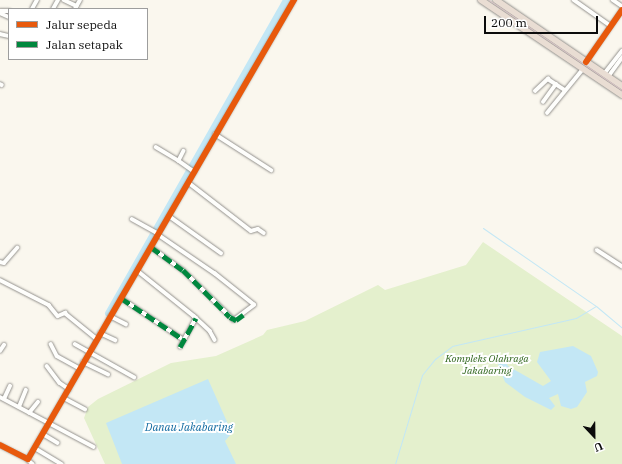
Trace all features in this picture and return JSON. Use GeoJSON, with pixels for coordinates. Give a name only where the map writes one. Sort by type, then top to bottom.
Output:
{"type":"FeatureCollection","features":[{"type":"Feature","properties":{"kind":"highway"},"geometry":{"type":"LineString","coordinates":[[481,0],[622,95]]}},
{"type":"Feature","properties":{"kind":"highway"},"geometry":{"type":"LineString","coordinates":[[492,7],[497,1],[586,62],[607,74],[622,86]]}},
{"type":"Feature","properties":{"kind":"street"},"geometry":{"type":"LineString","coordinates":[[64,0],[76,7],[80,0]]}},
{"type":"Feature","properties":{"kind":"street"},"geometry":{"type":"LineString","coordinates":[[0,445],[28,459],[37,449],[45,435],[49,423],[83,362],[138,271],[158,234],[189,183],[215,134],[294,0]]}},
{"type":"Feature","properties":{"kind":"street"},"geometry":{"type":"LineString","coordinates":[[574,0],[611,26]]}},
{"type":"Feature","properties":{"kind":"street"},"geometry":{"type":"LineString","coordinates":[[613,0],[622,6]]}},
{"type":"Feature","properties":{"kind":"street"},"geometry":{"type":"LineString","coordinates":[[586,62],[622,10]]}},
{"type":"Feature","properties":{"kind":"street"},"geometry":{"type":"LineString","coordinates":[[607,74],[615,64],[622,51]]}},
{"type":"Feature","properties":{"kind":"street"},"geometry":{"type":"LineString","coordinates":[[615,64],[622,58]]}},
{"type":"Feature","properties":{"kind":"street"},"geometry":{"type":"LineString","coordinates":[[615,64],[622,66]]}},
{"type":"Feature","properties":{"kind":"street"},"geometry":{"type":"LineString","coordinates":[[547,113],[583,69]]}},
{"type":"Feature","properties":{"kind":"street"},"geometry":{"type":"LineString","coordinates":[[535,90],[546,79],[565,90]]}},
{"type":"Feature","properties":{"kind":"street"},"geometry":{"type":"LineString","coordinates":[[543,102],[556,84]]}},
{"type":"Feature","properties":{"kind":"street"},"geometry":{"type":"LineString","coordinates":[[215,134],[271,170]]}},
{"type":"Feature","properties":{"kind":"street"},"geometry":{"type":"LineString","coordinates":[[156,147],[195,172]]}},
{"type":"Feature","properties":{"kind":"street"},"geometry":{"type":"LineString","coordinates":[[179,161],[184,151]]}},
{"type":"Feature","properties":{"kind":"street"},"geometry":{"type":"LineString","coordinates":[[189,183],[252,231],[258,229],[264,233]]}},
{"type":"Feature","properties":{"kind":"street"},"geometry":{"type":"LineString","coordinates":[[169,216],[177,220],[221,253]]}},
{"type":"Feature","properties":{"kind":"street"},"geometry":{"type":"LineString","coordinates":[[132,219],[168,241],[254,305],[234,320],[188,275],[161,253],[151,247]]}},
{"type":"Feature","properties":{"kind":"street"},"geometry":{"type":"LineString","coordinates":[[0,262],[4,263],[17,248]]}},
{"type":"Feature","properties":{"kind":"street"},"geometry":{"type":"LineString","coordinates":[[597,250],[622,266]]}},
{"type":"Feature","properties":{"kind":"street"},"geometry":{"type":"LineString","coordinates":[[138,271],[196,318],[210,331],[214,340]]}},
{"type":"Feature","properties":{"kind":"street"},"geometry":{"type":"LineString","coordinates":[[0,280],[49,305],[58,316],[65,313],[97,339]]}},
{"type":"Feature","properties":{"kind":"street"},"geometry":{"type":"LineString","coordinates":[[121,298],[184,340]]}},
{"type":"Feature","properties":{"kind":"street"},"geometry":{"type":"LineString","coordinates":[[110,316],[126,324]]}},
{"type":"Feature","properties":{"kind":"street"},"geometry":{"type":"LineString","coordinates":[[180,347],[196,318]]}},
{"type":"Feature","properties":{"kind":"street"},"geometry":{"type":"LineString","coordinates":[[100,333],[115,340]]}},
{"type":"Feature","properties":{"kind":"street"},"geometry":{"type":"LineString","coordinates":[[51,344],[58,356],[80,369]]}},
{"type":"Feature","properties":{"kind":"street"},"geometry":{"type":"LineString","coordinates":[[75,344],[134,377]]}},
{"type":"Feature","properties":{"kind":"street"},"geometry":{"type":"LineString","coordinates":[[0,351],[4,345]]}},
{"type":"Feature","properties":{"kind":"street"},"geometry":{"type":"LineString","coordinates":[[83,362],[108,374]]}},
{"type":"Feature","properties":{"kind":"street"},"geometry":{"type":"LineString","coordinates":[[48,366],[60,383],[69,389]]}},
{"type":"Feature","properties":{"kind":"street"},"geometry":{"type":"LineString","coordinates":[[10,386],[2,398],[94,447]]}},
{"type":"Feature","properties":{"kind":"street"},"geometry":{"type":"LineString","coordinates":[[19,407],[26,390]]}},
{"type":"Feature","properties":{"kind":"street"},"geometry":{"type":"LineString","coordinates":[[64,398],[85,409]]}},
{"type":"Feature","properties":{"kind":"street"},"geometry":{"type":"LineString","coordinates":[[29,413],[38,402]]}},
{"type":"Feature","properties":{"kind":"street"},"geometry":{"type":"LineString","coordinates":[[45,435],[58,443]]}},
{"type":"Feature","properties":{"kind":"street"},"geometry":{"type":"LineString","coordinates":[[37,449],[62,464]]}},
{"type":"Feature","properties":{"kind":"street"},"geometry":{"type":"LineString","coordinates":[[28,460],[33,464]]}},
{"type":"Feature","properties":{"kind":"green space","name":"Kompleks Olahraga Jakabaring"},"geometry":{"type":"Polygon","coordinates":[[[483,242],[622,336],[622,464],[105,464],[84,418],[88,407],[98,399],[171,363],[216,356],[263,335],[267,330],[305,321],[378,285],[385,290],[466,265],[483,242]]]}},
{"type":"Feature","properties":{"kind":"water"},"geometry":{"type":"Polygon","coordinates":[[[573,346],[591,356],[598,372],[597,376],[585,382],[587,392],[577,407],[571,409],[561,406],[558,394],[549,398],[555,406],[551,410],[525,397],[505,382],[495,356],[501,355],[508,366],[543,386],[551,381],[537,362],[540,352],[573,346]]]}},
{"type":"Feature","properties":{"kind":"water","name":"Danau Jakabaring"},"geometry":{"type":"Polygon","coordinates":[[[208,379],[232,433],[225,441],[236,464],[122,464],[106,423],[208,379]]]}},
{"type":"Feature","properties":{"kind":"waterway"},"geometry":{"type":"LineString","coordinates":[[108,313],[286,0]]}},
{"type":"Feature","properties":{"kind":"waterway"},"geometry":{"type":"LineString","coordinates":[[483,228],[596,306],[622,328]]}},
{"type":"Feature","properties":{"kind":"waterway"},"geometry":{"type":"LineString","coordinates":[[395,464],[422,375],[435,359],[452,346],[576,318],[596,306]]}},
{"type":"Feature","properties":{"kind":"tram line"},"geometry":{"type":"LineString","coordinates":[[489,0],[622,90]]}},
{"type":"Feature","properties":{"kind":"marked path"},"geometry":{"type":"LineString","coordinates":[[151,247],[183,270],[230,317],[236,320],[243,315]]}},
{"type":"Feature","properties":{"kind":"marked path"},"geometry":{"type":"LineString","coordinates":[[121,298],[184,340]]}},
{"type":"Feature","properties":{"kind":"marked path"},"geometry":{"type":"LineString","coordinates":[[180,347],[196,318]]}},
{"type":"Feature","properties":{"kind":"cycle path"},"geometry":{"type":"LineString","coordinates":[[0,445],[28,459],[294,0]]}},
{"type":"Feature","properties":{"kind":"cycle path"},"geometry":{"type":"LineString","coordinates":[[586,62],[622,10]]}}]}
